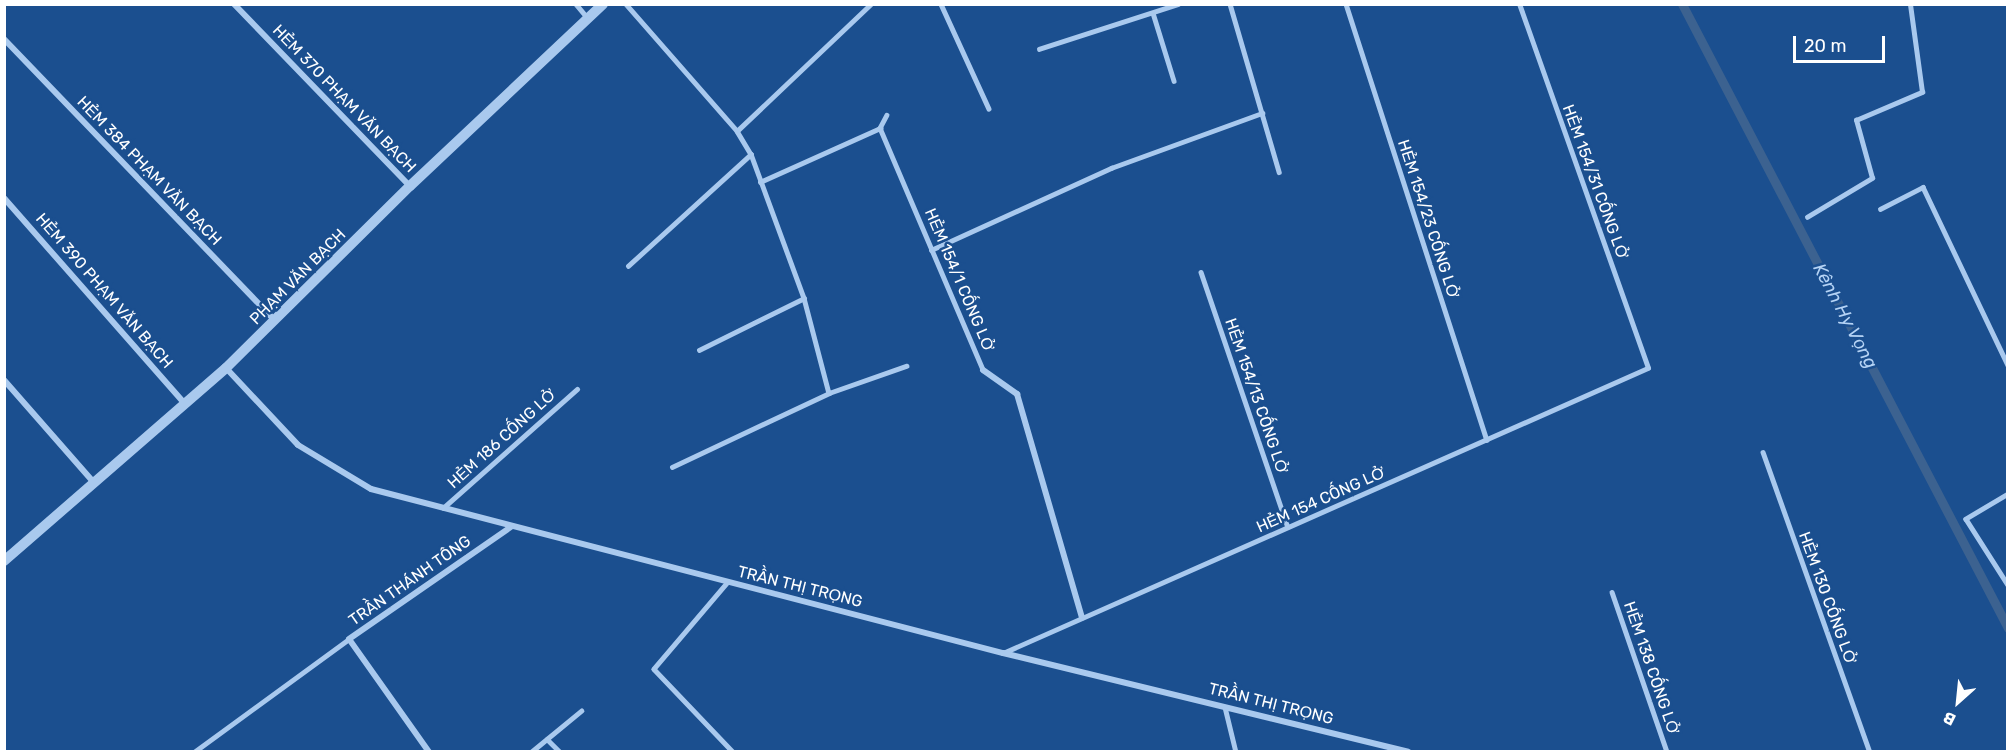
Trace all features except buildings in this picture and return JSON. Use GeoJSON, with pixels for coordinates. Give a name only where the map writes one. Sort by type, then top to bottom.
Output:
{"type":"FeatureCollection","features":[{"type":"Feature","properties":{"kind":"street","name":"HẺM 370 PHẠM VĂN BẠCH"},"geometry":{"type":"LineString","coordinates":[[234,4],[410,186]]}},
{"type":"Feature","properties":{"kind":"street","name":"PHẠM VĂN BẠCH"},"geometry":{"type":"LineString","coordinates":[[4,561],[96,485],[183,402],[226,368],[410,186],[603,4]]}},
{"type":"Feature","properties":{"kind":"street","name":"HẺM 384 PHẠM VĂN BẠCH"},"geometry":{"type":"LineString","coordinates":[[4,39],[275,322]]}},
{"type":"Feature","properties":{"kind":"street","name":"HẺM 390 PHẠM VĂN BẠCH"},"geometry":{"type":"LineString","coordinates":[[4,198],[183,402]]}},
{"type":"Feature","properties":{"kind":"street","name":"TRẦN THỊ TRỌNG"},"geometry":{"type":"LineString","coordinates":[[226,368],[298,445],[371,489],[1003,653],[1408,752]]}},
{"type":"Feature","properties":{"kind":"street","name":"HẺM 154/1 CỐNG LỞ"},"geometry":{"type":"LineString","coordinates":[[983,370],[1017,394],[1082,618]]}},
{"type":"Feature","properties":{"kind":"street"},"geometry":{"type":"LineString","coordinates":[[4,380],[96,485]]}},
{"type":"Feature","properties":{"kind":"street","name":"TRẦN THÁNH TÔNG"},"geometry":{"type":"LineString","coordinates":[[429,752],[349,639],[511,527]]}},
{"type":"Feature","properties":{"kind":"lane"},"geometry":{"type":"LineString","coordinates":[[576,4],[589,19]]}},
{"type":"Feature","properties":{"kind":"lane"},"geometry":{"type":"LineString","coordinates":[[626,4],[737,131],[751,154],[804,298],[829,393]]}},
{"type":"Feature","properties":{"kind":"lane"},"geometry":{"type":"LineString","coordinates":[[737,131],[871,4]]}},
{"type":"Feature","properties":{"kind":"lane"},"geometry":{"type":"LineString","coordinates":[[940,4],[989,109]]}},
{"type":"Feature","properties":{"kind":"lane"},"geometry":{"type":"LineString","coordinates":[[1039,49],[1178,4]]}},
{"type":"Feature","properties":{"kind":"lane"},"geometry":{"type":"LineString","coordinates":[[1230,4],[1279,172]]}},
{"type":"Feature","properties":{"kind":"lane","name":"HẺM 154/23 CỐNG LỞ"},"geometry":{"type":"LineString","coordinates":[[1346,4],[1487,440]]}},
{"type":"Feature","properties":{"kind":"lane","name":"HẺM 154/31 CỐNG LỞ"},"geometry":{"type":"LineString","coordinates":[[1519,4],[1648,368]]}},
{"type":"Feature","properties":{"kind":"lane"},"geometry":{"type":"LineString","coordinates":[[1807,217],[1872,178],[1856,120],[1922,92],[1910,4]]}},
{"type":"Feature","properties":{"kind":"lane"},"geometry":{"type":"LineString","coordinates":[[1153,12],[1174,81]]}},
{"type":"Feature","properties":{"kind":"lane"},"geometry":{"type":"LineString","coordinates":[[931,250],[1111,168],[1262,113]]}},
{"type":"Feature","properties":{"kind":"lane"},"geometry":{"type":"LineString","coordinates":[[760,182],[880,128],[887,115]]}},
{"type":"Feature","properties":{"kind":"lane","name":"HẺM 154/1 CỐNG LỞ"},"geometry":{"type":"LineString","coordinates":[[880,128],[983,370]]}},
{"type":"Feature","properties":{"kind":"lane"},"geometry":{"type":"LineString","coordinates":[[628,267],[751,154]]}},
{"type":"Feature","properties":{"kind":"lane"},"geometry":{"type":"LineString","coordinates":[[1880,209],[1923,187],[2007,365]]}},
{"type":"Feature","properties":{"kind":"lane","name":"HẺM 154/13 CỐNG LỞ"},"geometry":{"type":"LineString","coordinates":[[1201,272],[1288,527]]}},
{"type":"Feature","properties":{"kind":"lane"},"geometry":{"type":"LineString","coordinates":[[699,350],[804,298]]}},
{"type":"Feature","properties":{"kind":"lane"},"geometry":{"type":"LineString","coordinates":[[672,467],[829,393],[906,366]]}},
{"type":"Feature","properties":{"kind":"lane","name":"HẺM 154 CỐNG LỞ"},"geometry":{"type":"LineString","coordinates":[[1003,653],[1648,368]]}},
{"type":"Feature","properties":{"kind":"lane","name":"HẺM 186 CỐNG LỞ"},"geometry":{"type":"LineString","coordinates":[[443,508],[577,389]]}},
{"type":"Feature","properties":{"kind":"lane","name":"HẺM 130 CỐNG LỞ"},"geometry":{"type":"LineString","coordinates":[[1763,452],[1870,752]]}},
{"type":"Feature","properties":{"kind":"lane"},"geometry":{"type":"LineString","coordinates":[[2007,494],[1966,519],[2007,585]]}},
{"type":"Feature","properties":{"kind":"lane"},"geometry":{"type":"LineString","coordinates":[[728,582],[654,669],[733,752]]}},
{"type":"Feature","properties":{"kind":"lane","name":"HẺM 138 CỐNG LỞ"},"geometry":{"type":"LineString","coordinates":[[1612,592],[1667,752]]}},
{"type":"Feature","properties":{"kind":"lane"},"geometry":{"type":"LineString","coordinates":[[194,752],[349,639]]}},
{"type":"Feature","properties":{"kind":"lane"},"geometry":{"type":"LineString","coordinates":[[1224,707],[1236,752]]}},
{"type":"Feature","properties":{"kind":"lane"},"geometry":{"type":"LineString","coordinates":[[531,752],[580,711]]}},
{"type":"Feature","properties":{"kind":"lane"},"geometry":{"type":"LineString","coordinates":[[547,738],[560,752]]}},
{"type":"Feature","properties":{"kind":"waterway","name":"Kênh Hy Vọng"},"geometry":{"type":"LineString","coordinates":[[1682,4],[2008,628]]}}]}
